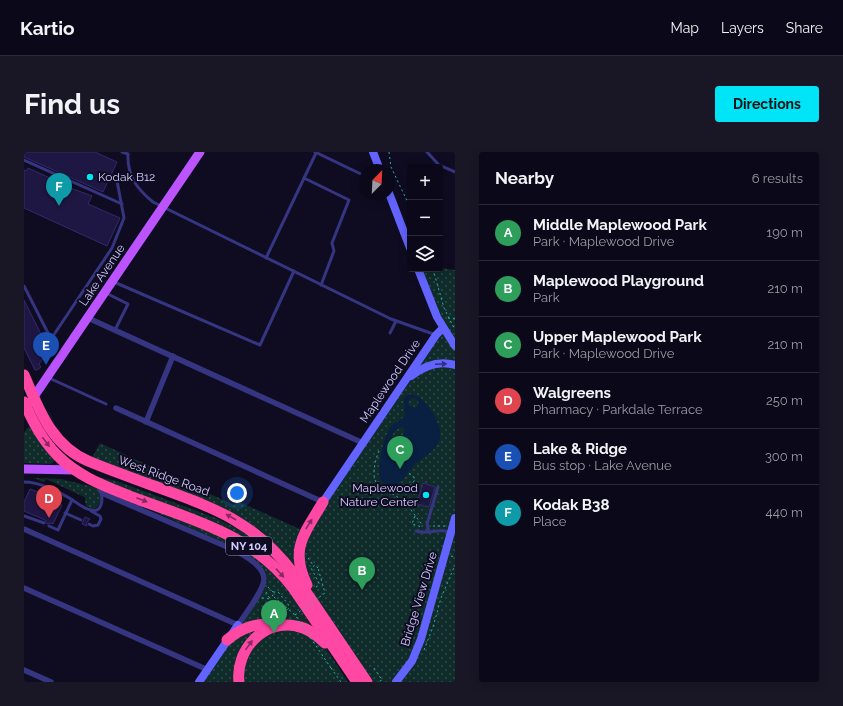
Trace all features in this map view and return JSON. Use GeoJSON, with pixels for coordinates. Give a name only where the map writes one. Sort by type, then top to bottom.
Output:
{"type":"FeatureCollection","features":[{"type":"Feature","properties":{"kind":"highway","name":"West Ridge Road"},"geometry":{"type":"LineString","coordinates":[[24,375],[27,405],[35,426],[44,441],[59,457],[75,470],[93,481],[212,527],[253,549],[268,561],[287,581],[360,679]]}},
{"type":"Feature","properties":{"kind":"highway","name":"West Ridge Road"},"geometry":{"type":"LineString","coordinates":[[27,405],[71,452],[84,460],[216,509],[255,534],[276,553],[288,567],[336,636],[360,679]]}},
{"type":"Feature","properties":{"kind":"highway"},"geometry":{"type":"LineString","coordinates":[[75,470],[91,470],[155,487]]}},
{"type":"Feature","properties":{"kind":"highway"},"geometry":{"type":"LineString","coordinates":[[93,481],[101,491]]}},
{"type":"Feature","properties":{"kind":"highway"},"geometry":{"type":"LineString","coordinates":[[323,502],[304,533],[300,546],[300,559],[305,580],[336,636]]}},
{"type":"Feature","properties":{"kind":"highway"},"geometry":{"type":"LineString","coordinates":[[239,682],[241,660],[246,648],[261,633],[293,620]]}},
{"type":"Feature","properties":{"kind":"highway"},"geometry":{"type":"LineString","coordinates":[[227,640],[240,631],[256,625],[293,620],[319,637],[360,679]]}},
{"type":"Feature","properties":{"kind":"main road","name":"Lake Avenue"},"geometry":{"type":"LineString","coordinates":[[27,405],[48,378],[200,152]]}},
{"type":"Feature","properties":{"kind":"main road"},"geometry":{"type":"LineString","coordinates":[[24,469],[75,470]]}},
{"type":"Feature","properties":{"kind":"street"},"geometry":{"type":"LineString","coordinates":[[373,152],[378,164]]}},
{"type":"Feature","properties":{"kind":"street"},"geometry":{"type":"LineString","coordinates":[[392,200],[407,240]]}},
{"type":"Feature","properties":{"kind":"street"},"geometry":{"type":"LineString","coordinates":[[419,272],[437,316],[455,346]]}},
{"type":"Feature","properties":{"kind":"street"},"geometry":{"type":"LineString","coordinates":[[88,318],[363,443]]}},
{"type":"Feature","properties":{"kind":"street","name":"Maplewood Drive"},"geometry":{"type":"LineString","coordinates":[[323,502],[436,335],[443,328]]}},
{"type":"Feature","properties":{"kind":"street"},"geometry":{"type":"LineString","coordinates":[[146,422],[173,356]]}},
{"type":"Feature","properties":{"kind":"street"},"geometry":{"type":"LineString","coordinates":[[404,382],[414,373],[428,366],[442,363],[455,365]]}},
{"type":"Feature","properties":{"kind":"street"},"geometry":{"type":"LineString","coordinates":[[116,408],[323,502]]}},
{"type":"Feature","properties":{"kind":"street"},"geometry":{"type":"LineString","coordinates":[[101,491],[104,494],[230,548],[256,564],[263,573],[264,581],[262,588],[199,682]]}},
{"type":"Feature","properties":{"kind":"street","name":"Bridge View Drive"},"geometry":{"type":"LineString","coordinates":[[396,682],[409,665],[420,643],[455,518]]}},
{"type":"Feature","properties":{"kind":"street"},"geometry":{"type":"LineString","coordinates":[[24,529],[238,625]]}},
{"type":"Feature","properties":{"kind":"street"},"geometry":{"type":"LineString","coordinates":[[24,588],[208,670]]}},
{"type":"Feature","properties":{"kind":"street"},"geometry":{"type":"LineString","coordinates":[[24,670],[51,682]]}},
{"type":"Feature","properties":{"kind":"lane"},"geometry":{"type":"LineString","coordinates":[[122,152],[128,153],[129,168],[133,180],[140,191],[153,202],[396,321],[436,335]]}},
{"type":"Feature","properties":{"kind":"lane"},"geometry":{"type":"LineString","coordinates":[[266,258],[316,152],[359,173]]}},
{"type":"Feature","properties":{"kind":"lane"},"geometry":{"type":"LineString","coordinates":[[427,152],[440,165],[455,172]]}},
{"type":"Feature","properties":{"kind":"lane"},"geometry":{"type":"LineString","coordinates":[[24,160],[122,204]]}},
{"type":"Feature","properties":{"kind":"lane"},"geometry":{"type":"LineString","coordinates":[[24,286],[51,339],[112,248],[124,218],[117,181],[132,176]]}},
{"type":"Feature","properties":{"kind":"lane"},"geometry":{"type":"LineString","coordinates":[[304,178],[350,200],[332,243],[334,251],[321,284]]}},
{"type":"Feature","properties":{"kind":"lane"},"geometry":{"type":"LineString","coordinates":[[112,281],[260,345],[294,272]]}},
{"type":"Feature","properties":{"kind":"lane"},"geometry":{"type":"LineString","coordinates":[[105,293],[128,304],[115,330]]}},
{"type":"Feature","properties":{"kind":"lane"},"geometry":{"type":"LineString","coordinates":[[390,333],[396,321]]}},
{"type":"Feature","properties":{"kind":"lane"},"geometry":{"type":"LineString","coordinates":[[48,378],[106,404]]}},
{"type":"Feature","properties":{"kind":"lane"},"geometry":{"type":"LineString","coordinates":[[24,482],[34,482],[72,500],[91,510],[102,519],[98,525],[93,526],[89,524]]}},
{"type":"Feature","properties":{"kind":"lane"},"geometry":{"type":"LineString","coordinates":[[429,532],[427,526],[428,521],[438,487]]}},
{"type":"Feature","properties":{"kind":"lane"},"geometry":{"type":"LineString","coordinates":[[91,510],[98,509],[100,507],[102,502],[101,491]]}},
{"type":"Feature","properties":{"kind":"lane"},"geometry":{"type":"LineString","coordinates":[[49,526],[58,530],[72,500]]}},
{"type":"Feature","properties":{"kind":"lane"},"geometry":{"type":"LineString","coordinates":[[66,513],[81,520]]}},
{"type":"Feature","properties":{"kind":"lane"},"geometry":{"type":"LineString","coordinates":[[24,516],[44,524]]}},
{"type":"Feature","properties":{"kind":"lane"},"geometry":{"type":"LineString","coordinates":[[416,531],[425,533],[439,530],[451,532]]}},
{"type":"Feature","properties":{"kind":"path"},"geometry":{"type":"LineString","coordinates":[[389,152],[392,167],[407,200]]}},
{"type":"Feature","properties":{"kind":"path"},"geometry":{"type":"LineString","coordinates":[[434,272],[444,308],[455,330]]}},
{"type":"Feature","properties":{"kind":"path"},"geometry":{"type":"LineString","coordinates":[[448,318],[455,319]]}},
{"type":"Feature","properties":{"kind":"path"},"geometry":{"type":"LineString","coordinates":[[378,451],[374,462],[375,477],[380,487],[405,502],[424,528]]}},
{"type":"Feature","properties":{"kind":"path"},"geometry":{"type":"LineString","coordinates":[[387,490],[402,489],[412,484],[414,477],[408,473]]}},
{"type":"Feature","properties":{"kind":"path"},"geometry":{"type":"LineString","coordinates":[[293,620],[325,593],[318,568],[313,565],[310,558],[306,558]]}},
{"type":"Feature","properties":{"kind":"path"},"geometry":{"type":"LineString","coordinates":[[313,565],[311,570],[319,584],[316,588]]}},
{"type":"Feature","properties":{"kind":"path"},"geometry":{"type":"LineString","coordinates":[[269,588],[273,592],[272,595],[341,682]]}},
{"type":"Feature","properties":{"kind":"path"},"geometry":{"type":"LineString","coordinates":[[266,591],[270,599],[286,611],[289,608],[288,604],[278,592],[273,592]]}},
{"type":"Feature","properties":{"kind":"path"},"geometry":{"type":"LineString","coordinates":[[261,598],[270,599]]}},
{"type":"Feature","properties":{"kind":"path"},"geometry":{"type":"LineString","coordinates":[[374,668],[382,680],[378,682]]}},
{"type":"Feature","properties":{"kind":"green space"},"geometry":{"type":"Polygon","coordinates":[[[443,268],[455,270],[455,682],[367,682],[303,577],[302,537],[443,328],[419,272],[443,272],[443,268]]]}},
{"type":"Feature","properties":{"kind":"green space"},"geometry":{"type":"Polygon","coordinates":[[[30,427],[54,460],[53,463],[24,463],[24,433],[27,428],[30,427]]]}},
{"type":"Feature","properties":{"kind":"green space"},"geometry":{"type":"Polygon","coordinates":[[[100,443],[234,505],[237,501],[302,530],[297,550],[297,571],[274,544],[249,523],[235,514],[213,503],[91,460],[73,446],[82,452],[93,456],[100,443]]]}},
{"type":"Feature","properties":{"kind":"green space"},"geometry":{"type":"Polygon","coordinates":[[[88,475],[117,481],[216,518],[240,530],[262,546],[287,571],[263,550],[230,530],[88,475]]]}},
{"type":"Feature","properties":{"kind":"green space"},"geometry":{"type":"Polygon","coordinates":[[[33,478],[61,479],[98,488],[101,501],[96,508],[93,509],[86,506],[84,497],[46,479],[44,482],[33,478]]]}},
{"type":"Feature","properties":{"kind":"green space"},"geometry":{"type":"Polygon","coordinates":[[[105,491],[227,538],[264,563],[283,582],[348,682],[199,682],[267,581],[266,573],[262,567],[235,548],[105,491]]]}},
{"type":"Feature","properties":{"kind":"water"},"geometry":{"type":"Polygon","coordinates":[[[410,394],[420,398],[426,404],[439,425],[440,436],[434,449],[413,466],[396,485],[390,485],[382,482],[379,472],[380,461],[384,443],[389,431],[393,425],[405,416],[404,398],[410,394]],[[411,398],[408,402],[409,406],[416,408],[419,403],[416,399],[411,398]],[[401,427],[395,430],[392,440],[396,441],[402,438],[405,430],[401,427]]]}},
{"type":"Feature","properties":{"kind":"building","name":"Kodak B12"},"geometry":{"type":"Polygon","coordinates":[[[24,152],[95,152],[117,162],[103,192],[24,157],[24,152]]]}},
{"type":"Feature","properties":{"kind":"building"},"geometry":{"type":"Polygon","coordinates":[[[28,168],[50,178],[49,180],[92,196],[88,204],[120,218],[107,246],[24,208],[24,170],[26,171],[28,168]]]}},
{"type":"Feature","properties":{"kind":"building"},"geometry":{"type":"Polygon","coordinates":[[[24,300],[49,350],[39,364],[41,367],[37,370],[35,370],[24,348],[24,300]]]}},
{"type":"Feature","properties":{"kind":"building"},"geometry":{"type":"Polygon","coordinates":[[[423,483],[435,487],[429,507],[417,504],[423,483]]]}},
{"type":"Feature","properties":{"kind":"building"},"geometry":{"type":"Polygon","coordinates":[[[30,489],[38,492],[37,494],[62,505],[53,524],[47,524],[45,520],[24,511],[24,502],[30,489]]]}},
{"type":"Feature","properties":{"kind":"building"},"geometry":{"type":"Polygon","coordinates":[[[85,517],[90,519],[86,523],[87,526],[82,524],[85,517]]]}},
{"type":"Feature","properties":{"kind":"place","name":"Kodak B12"},"geometry":{"type":"Point","coordinates":[90,177]}},
{"type":"Feature","properties":{"kind":"place","name":"Kodak B38"},"geometry":{"type":"Point","coordinates":[59,206]}},
{"type":"Feature","properties":{"kind":"place","name":"Lake & Ridge"},"geometry":{"type":"Point","coordinates":[46,365]}},
{"type":"Feature","properties":{"kind":"place","name":"Upper Maplewood Park"},"geometry":{"type":"Point","coordinates":[400,469]}},
{"type":"Feature","properties":{"kind":"place","name":"Maplewood Nature Center"},"geometry":{"type":"Point","coordinates":[426,495]}},
{"type":"Feature","properties":{"kind":"place","name":"Walgreens"},"geometry":{"type":"Point","coordinates":[49,518]}},
{"type":"Feature","properties":{"kind":"place","name":"Maplewood Playground"},"geometry":{"type":"Point","coordinates":[362,590]}},
{"type":"Feature","properties":{"kind":"place","name":"Middle Maplewood Park"},"geometry":{"type":"Point","coordinates":[274,633]}}]}
